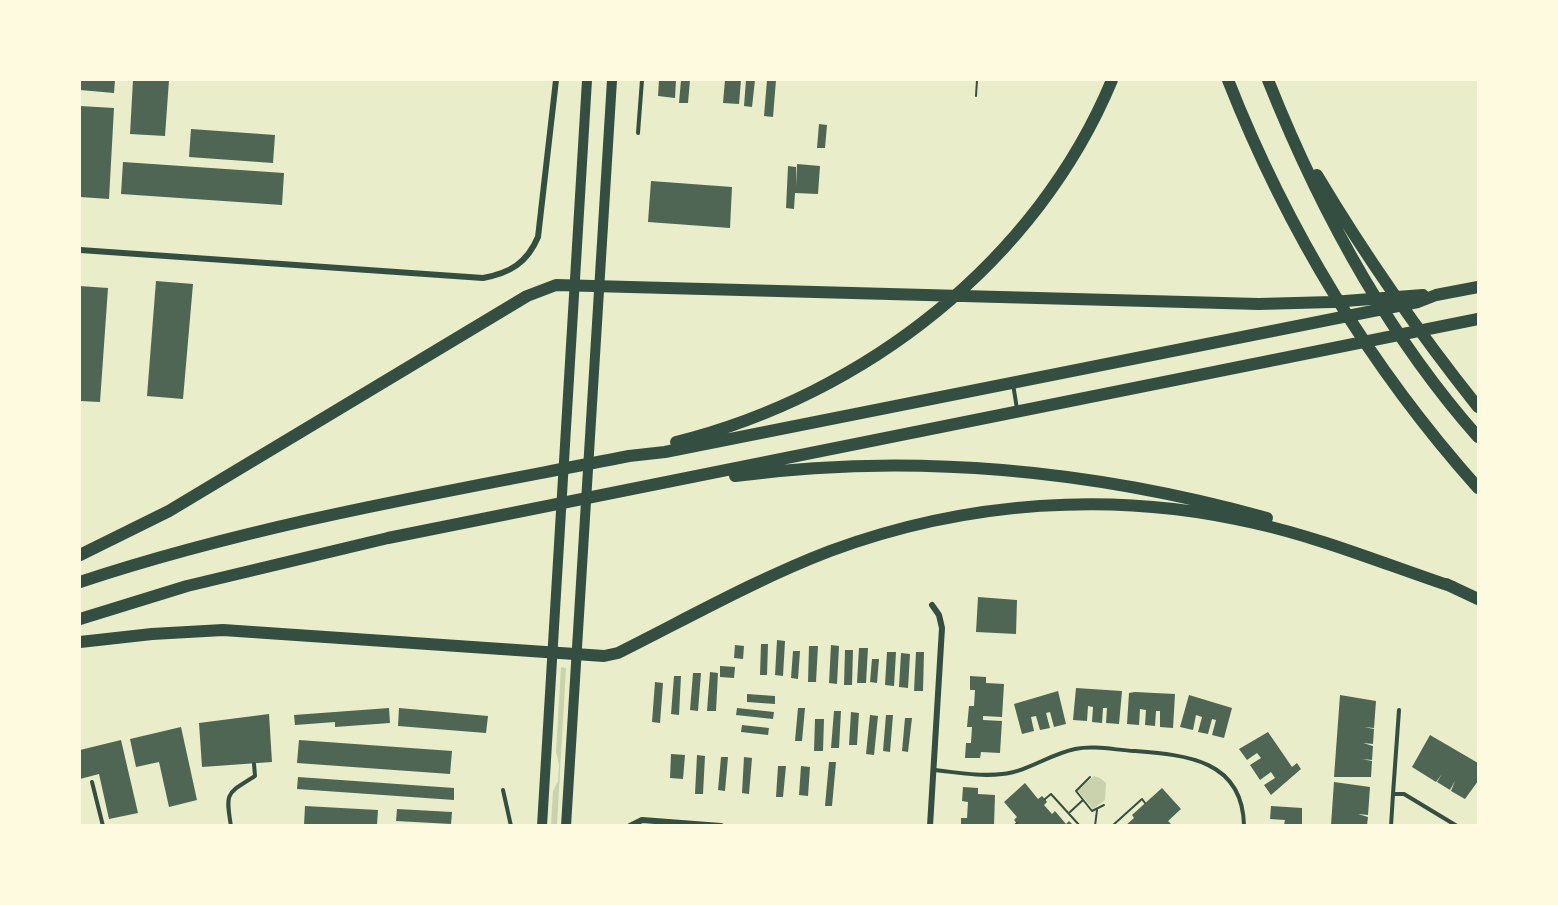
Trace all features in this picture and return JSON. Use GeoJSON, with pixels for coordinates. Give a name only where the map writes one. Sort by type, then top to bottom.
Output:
{"type":"FeatureCollection","features":[{"type":"Feature","properties":{"kind":"highway"},"geometry":{"type":"LineString","coordinates":[[80,582],[216,542],[629,456],[724,429],[774,411],[890,347],[968,285],[1001,251],[1067,170],[1086,138],[1112,80]]}},
{"type":"Feature","properties":{"kind":"highway"},"geometry":{"type":"LineString","coordinates":[[1228,80],[1271,176],[1341,308],[1422,421],[1479,488]]}},
{"type":"Feature","properties":{"kind":"highway"},"geometry":{"type":"LineString","coordinates":[[1268,80],[1324,206],[1360,272],[1407,344],[1479,437]]}},
{"type":"Feature","properties":{"kind":"highway"},"geometry":{"type":"LineString","coordinates":[[1284,120],[1383,281],[1429,346],[1479,407]]}},
{"type":"Feature","properties":{"kind":"highway"},"geometry":{"type":"LineString","coordinates":[[80,555],[169,511],[527,297],[556,285],[1295,303],[1436,295],[1479,287]]}},
{"type":"Feature","properties":{"kind":"highway"},"geometry":{"type":"LineString","coordinates":[[629,456],[665,452],[1013,384],[1418,302],[1436,295]]}},
{"type":"Feature","properties":{"kind":"highway"},"geometry":{"type":"LineString","coordinates":[[80,619],[187,586],[282,562],[1479,319]]}},
{"type":"Feature","properties":{"kind":"highway"},"geometry":{"type":"LineString","coordinates":[[641,488],[772,471],[855,465],[907,464],[1037,473],[1168,493],[1244,511],[1338,540],[1479,599]]}},
{"type":"Feature","properties":{"kind":"highway"},"geometry":{"type":"LineString","coordinates":[[80,642],[152,634],[223,630],[604,656],[618,653],[783,571],[874,536],[969,514],[1019,507],[1112,504],[1209,514],[1299,535],[1453,587]]}},
{"type":"Feature","properties":{"kind":"main road"},"geometry":{"type":"LineString","coordinates":[[542,825],[587,80]]}},
{"type":"Feature","properties":{"kind":"main road"},"geometry":{"type":"LineString","coordinates":[[566,825],[612,80]]}},
{"type":"Feature","properties":{"kind":"street"},"geometry":{"type":"LineString","coordinates":[[80,250],[483,278],[510,271],[532,252],[542,223],[556,80]]}},
{"type":"Feature","properties":{"kind":"street"},"geometry":{"type":"LineString","coordinates":[[930,825],[942,628],[939,615],[932,605]]}},
{"type":"Feature","properties":{"kind":"street"},"geometry":{"type":"LineString","coordinates":[[630,825],[642,820],[721,825]]}},
{"type":"Feature","properties":{"kind":"lane"},"geometry":{"type":"LineString","coordinates":[[638,133],[642,80]]}},
{"type":"Feature","properties":{"kind":"lane"},"geometry":{"type":"LineString","coordinates":[[1013,384],[1018,412]]}},
{"type":"Feature","properties":{"kind":"lane"},"geometry":{"type":"LineString","coordinates":[[1391,825],[1399,710]]}},
{"type":"Feature","properties":{"kind":"lane"},"geometry":{"type":"LineString","coordinates":[[934,770],[1002,774],[1023,769],[1050,756],[1088,748],[1184,755],[1203,762],[1222,774],[1232,786],[1242,809],[1244,825]]}},
{"type":"Feature","properties":{"kind":"lane"},"geometry":{"type":"LineString","coordinates":[[231,825],[227,803],[231,793],[240,783],[255,776],[254,764]]}},
{"type":"Feature","properties":{"kind":"lane"},"geometry":{"type":"LineString","coordinates":[[92,782],[103,825]]}},
{"type":"Feature","properties":{"kind":"lane"},"geometry":{"type":"LineString","coordinates":[[502,790],[511,825]]}},
{"type":"Feature","properties":{"kind":"lane"},"geometry":{"type":"LineString","coordinates":[[1393,794],[1404,794],[1457,825]]}},
{"type":"Feature","properties":{"kind":"path"},"geometry":{"type":"LineString","coordinates":[[976,96],[977,80]]}},
{"type":"Feature","properties":{"kind":"path"},"geometry":{"type":"LineString","coordinates":[[1090,777],[1076,790],[1089,808],[1096,810],[1104,805]]}},
{"type":"Feature","properties":{"kind":"path"},"geometry":{"type":"LineString","coordinates":[[1045,800],[1051,794],[1080,825]]}},
{"type":"Feature","properties":{"kind":"path"},"geometry":{"type":"LineString","coordinates":[[1113,825],[1142,799],[1145,803]]}},
{"type":"Feature","properties":{"kind":"path"},"geometry":{"type":"LineString","coordinates":[[1069,813],[1083,800]]}},
{"type":"Feature","properties":{"kind":"path"},"geometry":{"type":"LineString","coordinates":[[1095,825],[1096,810]]}},
{"type":"Feature","properties":{"kind":"path"},"geometry":{"type":"LineString","coordinates":[[1072,825],[1076,822]]}},
{"type":"Feature","properties":{"kind":"green space"},"geometry":{"type":"Polygon","coordinates":[[[561,667],[566,668],[557,825],[551,825],[553,791],[558,781],[559,765],[556,751],[561,667]]]}},
{"type":"Feature","properties":{"kind":"green space"},"geometry":{"type":"Polygon","coordinates":[[[1094,776],[1106,783],[1105,800],[1093,809],[1077,790],[1094,776]]]}},
{"type":"Feature","properties":{"kind":"building"},"geometry":{"type":"Polygon","coordinates":[[[80,80],[115,80],[114,93],[80,90],[80,80]]]}},
{"type":"Feature","properties":{"kind":"building"},"geometry":{"type":"Polygon","coordinates":[[[133,80],[169,80],[165,136],[130,134],[133,80]]]}},
{"type":"Feature","properties":{"kind":"building"},"geometry":{"type":"Polygon","coordinates":[[[659,80],[676,80],[675,98],[658,96],[659,80]]]}},
{"type":"Feature","properties":{"kind":"building"},"geometry":{"type":"Polygon","coordinates":[[[681,80],[690,80],[688,103],[679,103],[681,80]]]}},
{"type":"Feature","properties":{"kind":"building"},"geometry":{"type":"Polygon","coordinates":[[[725,80],[741,80],[739,104],[723,103],[725,80]]]}},
{"type":"Feature","properties":{"kind":"building"},"geometry":{"type":"Polygon","coordinates":[[[746,80],[755,80],[752,107],[744,106],[746,80]]]}},
{"type":"Feature","properties":{"kind":"building"},"geometry":{"type":"Polygon","coordinates":[[[767,80],[776,80],[773,117],[764,116],[767,80]]]}},
{"type":"Feature","properties":{"kind":"building"},"geometry":{"type":"Polygon","coordinates":[[[80,106],[114,108],[109,199],[80,197],[80,106]]]}},
{"type":"Feature","properties":{"kind":"building"},"geometry":{"type":"Polygon","coordinates":[[[819,124],[827,125],[825,148],[817,148],[819,124]]]}},
{"type":"Feature","properties":{"kind":"building"},"geometry":{"type":"Polygon","coordinates":[[[191,129],[275,135],[273,163],[189,157],[191,129]]]}},
{"type":"Feature","properties":{"kind":"building"},"geometry":{"type":"Polygon","coordinates":[[[123,162],[284,173],[282,205],[121,194],[123,162]]]}},
{"type":"Feature","properties":{"kind":"building"},"geometry":{"type":"Polygon","coordinates":[[[797,164],[820,166],[818,194],[795,193],[794,209],[786,208],[788,166],[796,167],[796,186],[797,164]]]}},
{"type":"Feature","properties":{"kind":"building"},"geometry":{"type":"Polygon","coordinates":[[[651,181],[732,187],[730,228],[648,222],[651,181]]]}},
{"type":"Feature","properties":{"kind":"building"},"geometry":{"type":"Polygon","coordinates":[[[156,281],[193,284],[183,399],[147,396],[156,281]]]}},
{"type":"Feature","properties":{"kind":"building"},"geometry":{"type":"Polygon","coordinates":[[[80,286],[108,288],[100,402],[80,401],[80,286]]]}},
{"type":"Feature","properties":{"kind":"building"},"geometry":{"type":"Polygon","coordinates":[[[978,597],[1017,600],[1016,634],[976,632],[978,597]]]}},
{"type":"Feature","properties":{"kind":"building"},"geometry":{"type":"Polygon","coordinates":[[[777,640],[785,641],[783,676],[775,675],[777,640]]]}},
{"type":"Feature","properties":{"kind":"building"},"geometry":{"type":"Polygon","coordinates":[[[761,644],[768,644],[767,675],[760,675],[761,644]]]}},
{"type":"Feature","properties":{"kind":"building"},"geometry":{"type":"Polygon","coordinates":[[[735,645],[744,646],[743,659],[734,658],[735,645]]]}},
{"type":"Feature","properties":{"kind":"building"},"geometry":{"type":"Polygon","coordinates":[[[831,645],[839,646],[837,684],[829,683],[831,645]]]}},
{"type":"Feature","properties":{"kind":"building"},"geometry":{"type":"Polygon","coordinates":[[[809,646],[818,646],[816,682],[808,682],[809,646]]]}},
{"type":"Feature","properties":{"kind":"building"},"geometry":{"type":"Polygon","coordinates":[[[859,648],[868,648],[866,683],[857,683],[859,648]]]}},
{"type":"Feature","properties":{"kind":"building"},"geometry":{"type":"Polygon","coordinates":[[[845,650],[853,650],[852,685],[844,685],[845,650]]]}},
{"type":"Feature","properties":{"kind":"building"},"geometry":{"type":"Polygon","coordinates":[[[793,651],[800,651],[798,679],[791,678],[793,651]]]}},
{"type":"Feature","properties":{"kind":"building"},"geometry":{"type":"Polygon","coordinates":[[[887,652],[896,652],[894,686],[885,685],[887,652]]]}},
{"type":"Feature","properties":{"kind":"building"},"geometry":{"type":"Polygon","coordinates":[[[916,652],[924,652],[923,691],[914,691],[916,652]]]}},
{"type":"Feature","properties":{"kind":"building"},"geometry":{"type":"Polygon","coordinates":[[[901,653],[910,654],[908,688],[899,687],[901,653]]]}},
{"type":"Feature","properties":{"kind":"building"},"geometry":{"type":"Polygon","coordinates":[[[872,659],[879,659],[877,683],[870,682],[872,659]]]}},
{"type":"Feature","properties":{"kind":"building"},"geometry":{"type":"Polygon","coordinates":[[[720,666],[735,667],[734,678],[720,677],[720,666]]]}},
{"type":"Feature","properties":{"kind":"building"},"geometry":{"type":"Polygon","coordinates":[[[710,672],[718,673],[716,711],[707,711],[710,672]]]}},
{"type":"Feature","properties":{"kind":"building"},"geometry":{"type":"Polygon","coordinates":[[[693,673],[701,673],[698,711],[690,710],[693,673]]]}},
{"type":"Feature","properties":{"kind":"building"},"geometry":{"type":"Polygon","coordinates":[[[674,676],[681,676],[679,715],[671,714],[674,676]]]}},
{"type":"Feature","properties":{"kind":"building"},"geometry":{"type":"Polygon","coordinates":[[[970,676],[986,677],[986,683],[1004,684],[1002,717],[983,716],[983,720],[1002,721],[1000,753],[981,752],[980,758],[965,758],[966,743],[971,743],[972,727],[967,727],[969,706],[974,706],[975,690],[970,690],[970,676]]]}},
{"type":"Feature","properties":{"kind":"building"},"geometry":{"type":"Polygon","coordinates":[[[655,682],[663,683],[660,723],[652,722],[655,682]]]}},
{"type":"Feature","properties":{"kind":"building"},"geometry":{"type":"Polygon","coordinates":[[[1076,688],[1122,691],[1119,724],[1106,723],[1107,708],[1103,708],[1102,723],[1092,722],[1093,707],[1088,706],[1087,721],[1073,720],[1076,688]]]}},
{"type":"Feature","properties":{"kind":"building"},"geometry":{"type":"Polygon","coordinates":[[[1058,691],[1066,724],[1054,727],[1050,712],[1046,713],[1050,728],[1040,730],[1036,716],[1031,717],[1034,731],[1022,734],[1014,704],[1058,691]]]}},
{"type":"Feature","properties":{"kind":"building"},"geometry":{"type":"Polygon","coordinates":[[[1129,693],[1175,694],[1173,728],[1160,727],[1160,711],[1156,711],[1155,726],[1145,725],[1146,710],[1140,709],[1139,725],[1127,724],[1129,693]]]}},
{"type":"Feature","properties":{"kind":"building"},"geometry":{"type":"Polygon","coordinates":[[[747,694],[775,696],[775,704],[747,702],[747,694]]]}},
{"type":"Feature","properties":{"kind":"building"},"geometry":{"type":"Polygon","coordinates":[[[1189,695],[1232,708],[1224,738],[1212,735],[1216,720],[1212,719],[1208,734],[1198,732],[1202,717],[1196,715],[1193,730],[1180,727],[1189,695]]]}},
{"type":"Feature","properties":{"kind":"building"},"geometry":{"type":"Polygon","coordinates":[[[1340,695],[1376,701],[1374,728],[1364,727],[1374,729],[1373,744],[1363,743],[1373,746],[1372,760],[1362,759],[1372,761],[1371,777],[1334,777],[1340,695]]]}},
{"type":"Feature","properties":{"kind":"building"},"geometry":{"type":"Polygon","coordinates":[[[389,708],[390,723],[335,727],[335,722],[295,725],[294,715],[389,708]]]}},
{"type":"Feature","properties":{"kind":"building"},"geometry":{"type":"Polygon","coordinates":[[[399,708],[488,716],[486,733],[398,726],[399,708]]]}},
{"type":"Feature","properties":{"kind":"building"},"geometry":{"type":"Polygon","coordinates":[[[737,708],[774,712],[773,719],[736,715],[737,708]]]}},
{"type":"Feature","properties":{"kind":"building"},"geometry":{"type":"Polygon","coordinates":[[[798,708],[805,708],[802,741],[795,741],[798,708]]]}},
{"type":"Feature","properties":{"kind":"building"},"geometry":{"type":"Polygon","coordinates":[[[834,711],[841,711],[839,748],[831,748],[834,711]]]}},
{"type":"Feature","properties":{"kind":"building"},"geometry":{"type":"Polygon","coordinates":[[[851,712],[859,713],[857,745],[849,745],[851,712]]]}},
{"type":"Feature","properties":{"kind":"building"},"geometry":{"type":"Polygon","coordinates":[[[269,714],[272,762],[202,767],[199,723],[269,714]]]}},
{"type":"Feature","properties":{"kind":"building"},"geometry":{"type":"Polygon","coordinates":[[[870,715],[878,716],[874,755],[866,754],[870,715]]]}},
{"type":"Feature","properties":{"kind":"building"},"geometry":{"type":"Polygon","coordinates":[[[886,715],[893,715],[890,752],[883,751],[886,715]]]}},
{"type":"Feature","properties":{"kind":"building"},"geometry":{"type":"Polygon","coordinates":[[[905,718],[912,718],[908,752],[902,751],[905,718]]]}},
{"type":"Feature","properties":{"kind":"building"},"geometry":{"type":"Polygon","coordinates":[[[815,719],[824,719],[823,751],[814,751],[815,719]]]}},
{"type":"Feature","properties":{"kind":"building"},"geometry":{"type":"Polygon","coordinates":[[[742,725],[769,728],[768,735],[741,732],[742,725]]]}},
{"type":"Feature","properties":{"kind":"building"},"geometry":{"type":"Polygon","coordinates":[[[181,727],[197,800],[169,807],[159,762],[136,767],[130,739],[181,727]]]}},
{"type":"Feature","properties":{"kind":"building"},"geometry":{"type":"Polygon","coordinates":[[[1268,732],[1292,767],[1297,763],[1301,769],[1271,795],[1264,785],[1275,778],[1271,772],[1260,780],[1250,765],[1261,758],[1257,753],[1247,760],[1239,749],[1268,732]]]}},
{"type":"Feature","properties":{"kind":"building"},"geometry":{"type":"Polygon","coordinates":[[[1430,735],[1478,763],[1478,781],[1465,799],[1451,791],[1455,781],[1450,790],[1437,782],[1442,774],[1436,782],[1412,767],[1430,735]]]}},
{"type":"Feature","properties":{"kind":"building"},"geometry":{"type":"Polygon","coordinates":[[[121,740],[138,813],[109,819],[99,774],[80,779],[80,750],[121,740]]]}},
{"type":"Feature","properties":{"kind":"building"},"geometry":{"type":"Polygon","coordinates":[[[299,740],[452,751],[450,774],[297,763],[299,740]]]}},
{"type":"Feature","properties":{"kind":"building"},"geometry":{"type":"Polygon","coordinates":[[[671,754],[685,755],[683,779],[670,778],[671,754]]]}},
{"type":"Feature","properties":{"kind":"building"},"geometry":{"type":"Polygon","coordinates":[[[697,755],[705,756],[703,794],[695,794],[697,755]]]}},
{"type":"Feature","properties":{"kind":"building"},"geometry":{"type":"Polygon","coordinates":[[[721,757],[728,757],[725,791],[718,790],[721,757]]]}},
{"type":"Feature","properties":{"kind":"building"},"geometry":{"type":"Polygon","coordinates":[[[744,757],[752,758],[749,794],[742,793],[744,757]]]}},
{"type":"Feature","properties":{"kind":"building"},"geometry":{"type":"Polygon","coordinates":[[[829,762],[836,762],[832,806],[825,806],[829,762]]]}},
{"type":"Feature","properties":{"kind":"building"},"geometry":{"type":"Polygon","coordinates":[[[778,766],[786,766],[783,797],[776,797],[778,766]]]}},
{"type":"Feature","properties":{"kind":"building"},"geometry":{"type":"Polygon","coordinates":[[[801,766],[810,767],[808,796],[799,795],[801,766]]]}},
{"type":"Feature","properties":{"kind":"building"},"geometry":{"type":"Polygon","coordinates":[[[298,777],[454,788],[454,800],[297,789],[298,777]]]}},
{"type":"Feature","properties":{"kind":"building"},"geometry":{"type":"Polygon","coordinates":[[[1334,782],[1370,787],[1368,815],[1358,814],[1368,817],[1367,825],[1331,825],[1334,782]]]}},
{"type":"Feature","properties":{"kind":"building"},"geometry":{"type":"Polygon","coordinates":[[[1025,783],[1038,799],[1042,796],[1045,799],[1047,802],[1044,805],[1052,814],[1055,811],[1066,824],[1069,821],[1073,825],[1019,826],[1014,820],[1017,817],[1004,802],[1025,783]]]}},
{"type":"Feature","properties":{"kind":"building"},"geometry":{"type":"Polygon","coordinates":[[[963,787],[978,788],[978,794],[995,795],[994,825],[961,825],[961,818],[967,818],[968,802],[962,801],[963,787]]]}},
{"type":"Feature","properties":{"kind":"building"},"geometry":{"type":"Polygon","coordinates":[[[1162,788],[1181,809],[1168,821],[1172,825],[1126,825],[1134,818],[1132,815],[1162,788]]]}},
{"type":"Feature","properties":{"kind":"building"},"geometry":{"type":"Polygon","coordinates":[[[305,806],[378,810],[377,825],[304,825],[305,806]]]}},
{"type":"Feature","properties":{"kind":"building"},"geometry":{"type":"Polygon","coordinates":[[[1271,806],[1302,808],[1302,825],[1284,825],[1285,820],[1270,819],[1271,806]]]}},
{"type":"Feature","properties":{"kind":"building"},"geometry":{"type":"Polygon","coordinates":[[[397,809],[452,812],[451,824],[396,821],[397,809]]]}}]}
